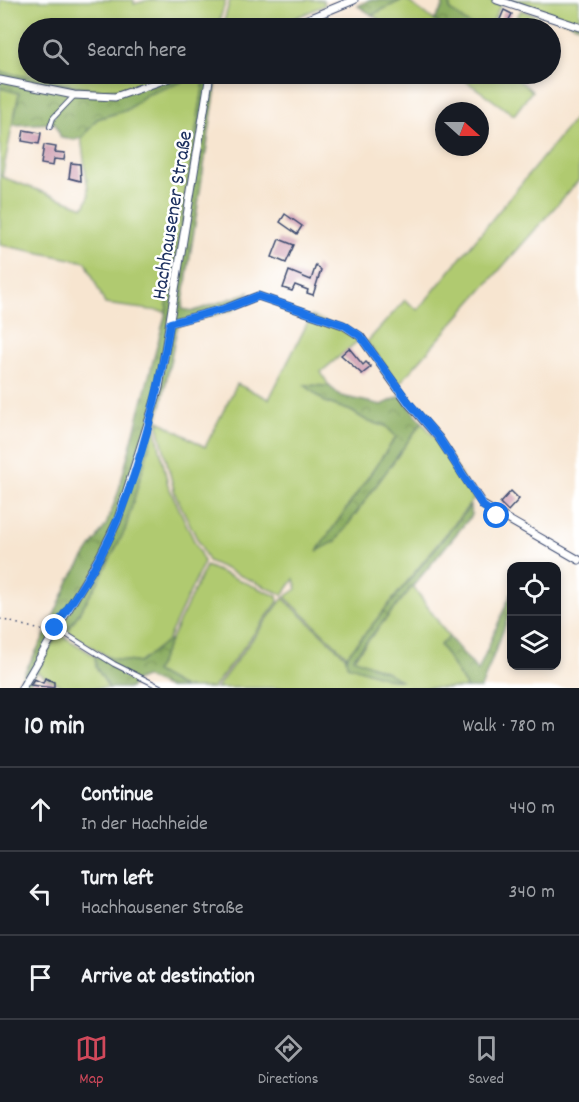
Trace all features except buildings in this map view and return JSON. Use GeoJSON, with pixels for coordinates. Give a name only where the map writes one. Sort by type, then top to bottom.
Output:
{"type":"FeatureCollection","features":[{"type":"Feature","properties":{"kind":"street"},"geometry":{"type":"LineString","coordinates":[[310,18],[354,0]]}},
{"type":"Feature","properties":{"kind":"street"},"geometry":{"type":"LineString","coordinates":[[496,0],[551,18]]}},
{"type":"Feature","properties":{"kind":"street"},"geometry":{"type":"LineString","coordinates":[[561,21],[579,27]]}},
{"type":"Feature","properties":{"kind":"street"},"geometry":{"type":"LineString","coordinates":[[0,81],[74,95],[115,97],[152,84]]}},
{"type":"Feature","properties":{"kind":"street","name":"Hachhausener Straße"},"geometry":{"type":"LineString","coordinates":[[22,688],[53,631],[101,554],[117,522],[159,388],[208,84]]}},
{"type":"Feature","properties":{"kind":"street"},"geometry":{"type":"LineString","coordinates":[[170,323],[227,308],[258,296],[344,325],[360,336],[410,404],[439,438],[483,506],[579,560]]}},
{"type":"Feature","properties":{"kind":"lane"},"geometry":{"type":"LineString","coordinates":[[50,127],[53,118],[74,95]]}},
{"type":"Feature","properties":{"kind":"lane"},"geometry":{"type":"LineString","coordinates":[[53,631],[162,688]]}},
{"type":"Feature","properties":{"kind":"path"},"geometry":{"type":"LineString","coordinates":[[0,619],[53,631]]}},
{"type":"Feature","properties":{"kind":"green space"},"geometry":{"type":"Polygon","coordinates":[[[0,0],[134,0],[134,4],[148,0],[226,0],[220,18],[18,18],[18,75],[0,72],[0,0]]]}},
{"type":"Feature","properties":{"kind":"green space"},"geometry":{"type":"Polygon","coordinates":[[[230,0],[323,0],[325,5],[295,18],[225,18],[230,0]]]}},
{"type":"Feature","properties":{"kind":"green space"},"geometry":{"type":"Polygon","coordinates":[[[369,0],[402,0],[372,15],[358,6],[369,0]]]}},
{"type":"Feature","properties":{"kind":"green space"},"geometry":{"type":"Polygon","coordinates":[[[406,0],[431,18],[377,18],[372,15],[406,0]]]}},
{"type":"Feature","properties":{"kind":"green space"},"geometry":{"type":"Polygon","coordinates":[[[442,0],[450,0],[450,10],[461,18],[436,18],[443,7],[442,0]]]}},
{"type":"Feature","properties":{"kind":"green space"},"geometry":{"type":"Polygon","coordinates":[[[450,0],[489,0],[501,4],[495,18],[461,18],[450,10],[450,0]]]}},
{"type":"Feature","properties":{"kind":"green space"},"geometry":{"type":"Polygon","coordinates":[[[502,0],[579,0],[579,26],[561,18],[502,0]]]}},
{"type":"Feature","properties":{"kind":"green space"},"geometry":{"type":"Polygon","coordinates":[[[521,10],[539,17],[538,18],[517,18],[521,10]]]}},
{"type":"Feature","properties":{"kind":"green space"},"geometry":{"type":"Polygon","coordinates":[[[0,72],[18,75],[18,84],[67,84],[100,90],[130,88],[141,84],[176,84],[146,95],[127,110],[97,119],[83,137],[75,140],[61,138],[55,123],[13,125],[19,93],[0,88],[0,72]]]}},
{"type":"Feature","properties":{"kind":"green space"},"geometry":{"type":"Polygon","coordinates":[[[67,84],[141,84],[130,88],[100,90],[67,84]]]}},
{"type":"Feature","properties":{"kind":"green space"},"geometry":{"type":"Polygon","coordinates":[[[176,84],[204,84],[166,312],[105,304],[86,262],[0,245],[0,88],[19,93],[2,177],[84,207],[89,196],[81,137],[97,119],[127,110],[146,95],[176,84]]]}},
{"type":"Feature","properties":{"kind":"green space"},"geometry":{"type":"Polygon","coordinates":[[[204,84],[216,84],[182,309],[194,311],[250,292],[233,310],[181,324],[177,328],[162,402],[125,530],[97,584],[67,632],[58,634],[27,688],[16,688],[45,635],[70,579],[106,525],[118,493],[166,312],[204,84]]]}},
{"type":"Feature","properties":{"kind":"green space"},"geometry":{"type":"Polygon","coordinates":[[[470,84],[523,84],[532,91],[514,115],[470,84]]]}},
{"type":"Feature","properties":{"kind":"green space"},"geometry":{"type":"Polygon","coordinates":[[[579,113],[579,180],[399,384],[367,342],[405,300],[418,310],[579,113]]]}},
{"type":"Feature","properties":{"kind":"green space"},"geometry":{"type":"Polygon","coordinates":[[[311,316],[334,325],[359,340],[321,372],[329,386],[306,385],[325,402],[351,411],[369,422],[386,426],[396,437],[318,550],[336,541],[422,422],[451,458],[474,499],[347,656],[285,597],[297,589],[294,579],[283,595],[208,561],[175,494],[158,426],[159,421],[205,447],[237,384],[269,399],[311,316]]]}},
{"type":"Feature","properties":{"kind":"green space"},"geometry":{"type":"Polygon","coordinates":[[[305,385],[329,386],[341,396],[382,405],[401,396],[422,422],[336,541],[317,551],[396,437],[386,426],[369,422],[351,411],[325,402],[305,385]]]}},
{"type":"Feature","properties":{"kind":"green space"},"geometry":{"type":"Polygon","coordinates":[[[155,426],[168,485],[204,562],[167,641],[139,663],[110,658],[67,632],[97,584],[125,530],[155,426]]]}},
{"type":"Feature","properties":{"kind":"green space"},"geometry":{"type":"Polygon","coordinates":[[[470,506],[472,515],[353,658],[400,680],[392,680],[347,665],[346,657],[470,506]]]}},
{"type":"Feature","properties":{"kind":"green space"},"geometry":{"type":"Polygon","coordinates":[[[206,566],[277,596],[278,602],[213,688],[184,688],[155,672],[206,566]]]}},
{"type":"Feature","properties":{"kind":"green space"},"geometry":{"type":"Polygon","coordinates":[[[413,586],[449,637],[440,645],[467,688],[216,688],[283,598],[346,657],[348,665],[387,672],[353,659],[413,586]]]}},
{"type":"Feature","properties":{"kind":"green space"},"geometry":{"type":"Polygon","coordinates":[[[507,602],[507,620],[481,688],[467,688],[440,645],[449,637],[478,671],[507,602]]]}},
{"type":"Feature","properties":{"kind":"green space"},"geometry":{"type":"Polygon","coordinates":[[[58,633],[95,656],[96,667],[109,688],[65,688],[36,672],[58,633]]]}},
{"type":"Feature","properties":{"kind":"green space"},"geometry":{"type":"Polygon","coordinates":[[[170,641],[155,672],[184,688],[169,688],[144,677],[135,681],[130,688],[109,688],[96,667],[95,656],[139,663],[170,641]]]}},
{"type":"Feature","properties":{"kind":"route"},"geometry":{"type":"LineString","coordinates":[[55,628],[101,554],[117,522],[159,388],[170,323],[227,308],[258,296],[321,315],[344,325],[360,336],[410,404],[439,438],[483,506],[497,516]]}}]}
